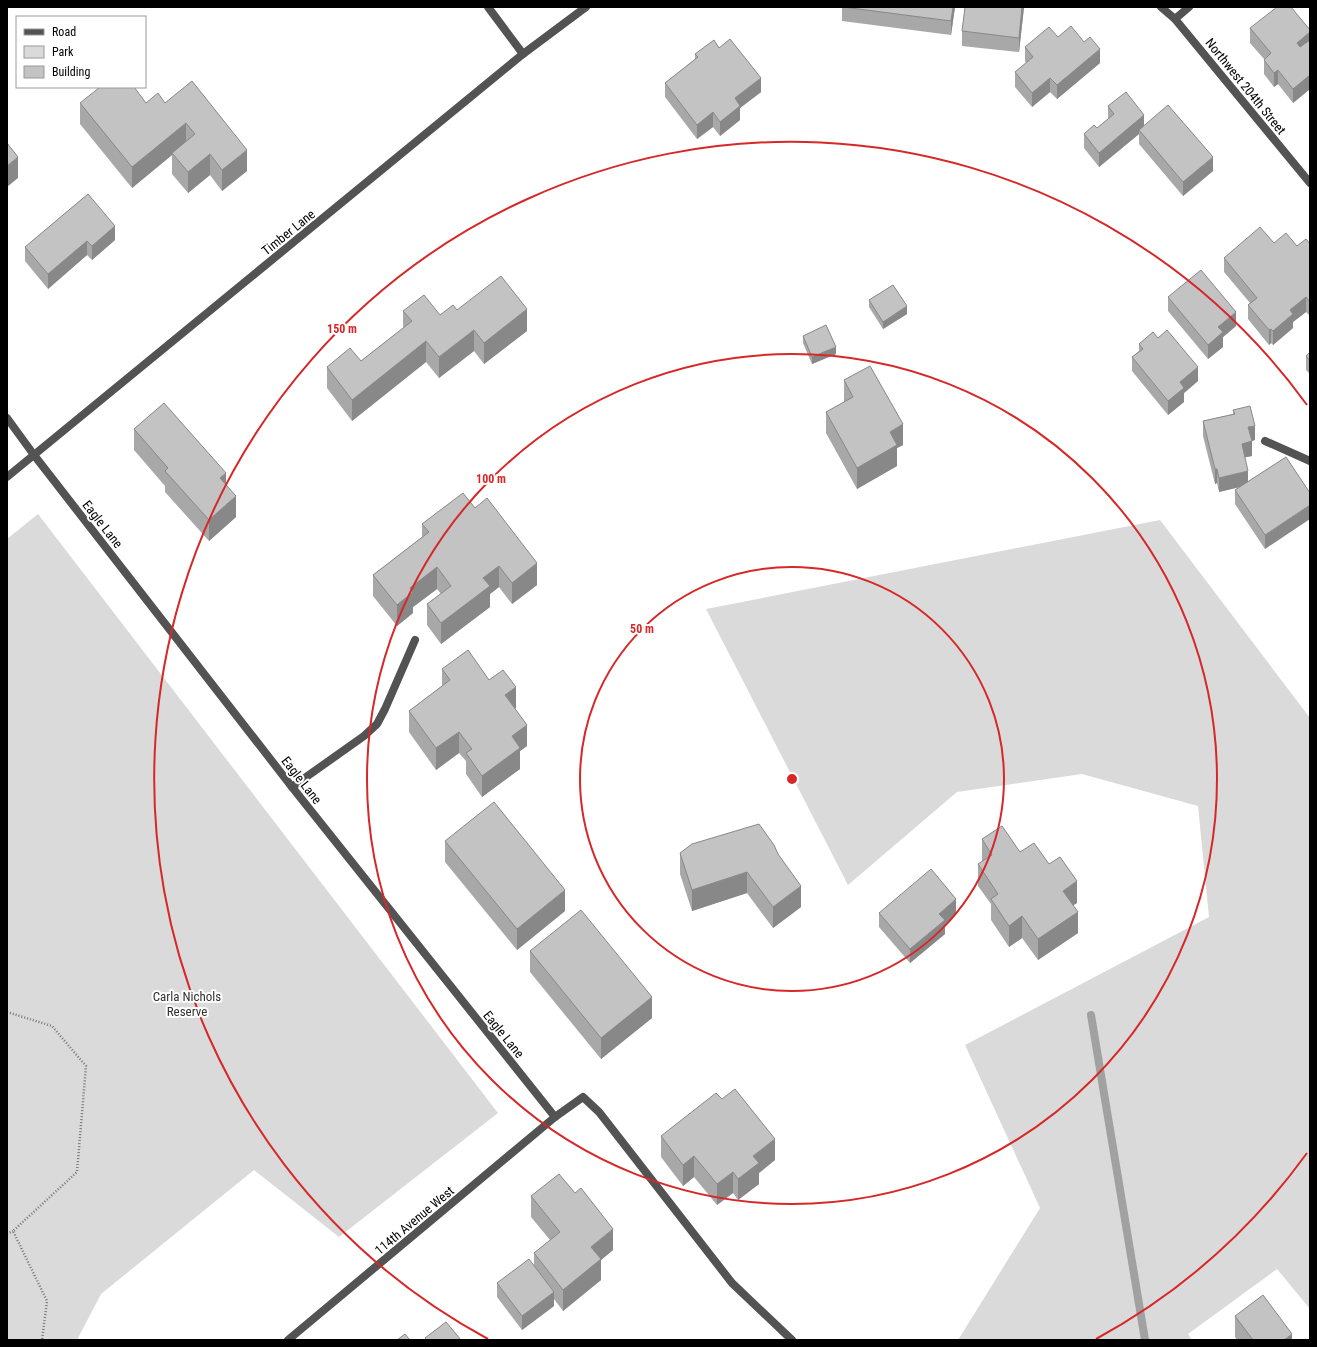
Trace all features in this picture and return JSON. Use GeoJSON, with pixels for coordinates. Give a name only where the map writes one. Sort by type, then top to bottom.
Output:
{"type":"FeatureCollection","features":[{"type":"Feature","properties":{"kind":"street"},"geometry":{"type":"LineString","coordinates":[[488,7],[523,54]]}},
{"type":"Feature","properties":{"kind":"street","name":"Timber Lane"},"geometry":{"type":"LineString","coordinates":[[7,478],[523,54],[586,7]]}},
{"type":"Feature","properties":{"kind":"street","name":"Northwest 204th Street"},"geometry":{"type":"LineString","coordinates":[[1161,7],[1175,19],[1310,183]]}},
{"type":"Feature","properties":{"kind":"street"},"geometry":{"type":"LineString","coordinates":[[1175,19],[1189,7]]}},
{"type":"Feature","properties":{"kind":"street","name":"Eagle Lane"},"geometry":{"type":"LineString","coordinates":[[7,418],[34,455],[292,787],[555,1117]]}},
{"type":"Feature","properties":{"kind":"street"},"geometry":{"type":"LineString","coordinates":[[1265,441],[1310,461]]}},
{"type":"Feature","properties":{"kind":"street"},"geometry":{"type":"LineString","coordinates":[[292,787],[364,736],[377,724],[415,640]]}},
{"type":"Feature","properties":{"kind":"street","name":"114th Avenue West"},"geometry":{"type":"LineString","coordinates":[[288,1340],[555,1117],[583,1097],[599,1112],[732,1283],[792,1340]]}},
{"type":"Feature","properties":{"kind":"path"},"geometry":{"type":"LineString","coordinates":[[7,1012],[52,1026],[86,1066],[77,1172],[13,1231],[7,1234]]}},
{"type":"Feature","properties":{"kind":"path"},"geometry":{"type":"LineString","coordinates":[[13,1231],[47,1301],[42,1340]]}},
{"type":"Feature","properties":{"kind":"green space","name":"Carla Nichols Reserve"},"geometry":{"type":"Polygon","coordinates":[[[38,514],[498,1113],[339,1237],[254,1170],[101,1294],[77,1340],[7,1340],[7,539],[38,514]]]}},
{"type":"Feature","properties":{"kind":"green space"},"geometry":{"type":"Polygon","coordinates":[[[1160,520],[1310,718],[1310,1309],[1277,1269],[1188,1334],[1192,1340],[958,1340],[1040,1208],[965,1045],[1209,917],[1198,806],[1082,774],[957,792],[848,885],[706,609],[1160,520]]]}},
{"type":"Feature","properties":{"kind":"building"},"geometry":{"type":"Polygon","coordinates":[[[843,7],[953,7],[951,21],[843,7]]]}},
{"type":"Feature","properties":{"kind":"building"},"geometry":{"type":"Polygon","coordinates":[[[965,7],[1022,7],[1019,38],[962,31],[965,7]]]}},
{"type":"Feature","properties":{"kind":"building"},"geometry":{"type":"Polygon","coordinates":[[[1277,7],[1291,7],[1310,30],[1310,32],[1297,43],[1300,47],[1310,40],[1310,75],[1293,89],[1278,70],[1274,73],[1264,60],[1271,53],[1250,28],[1277,7]]]}},
{"type":"Feature","properties":{"kind":"building"},"geometry":{"type":"Polygon","coordinates":[[[1071,26],[1084,42],[1090,37],[1100,49],[1057,85],[1050,78],[1032,93],[1015,72],[1033,57],[1025,47],[1049,27],[1058,37],[1071,26]]]}},
{"type":"Feature","properties":{"kind":"building"},"geometry":{"type":"Polygon","coordinates":[[[730,39],[761,78],[735,98],[740,106],[720,122],[713,112],[697,125],[665,83],[698,57],[695,54],[714,40],[719,48],[730,39]]]}},
{"type":"Feature","properties":{"kind":"building"},"geometry":{"type":"Polygon","coordinates":[[[192,81],[247,150],[222,170],[210,154],[188,172],[172,153],[195,134],[186,123],[132,167],[80,103],[99,88],[135,88],[146,103],[158,93],[165,103],[192,81]]]}},
{"type":"Feature","properties":{"kind":"building"},"geometry":{"type":"Polygon","coordinates":[[[1126,92],[1144,115],[1099,153],[1084,134],[1094,125],[1097,128],[1114,114],[1108,106],[1126,92]]]}},
{"type":"Feature","properties":{"kind":"building"},"geometry":{"type":"Polygon","coordinates":[[[1168,105],[1213,157],[1183,182],[1139,130],[1168,105]]]}},
{"type":"Feature","properties":{"kind":"building"},"geometry":{"type":"Polygon","coordinates":[[[7,143],[18,157],[7,166],[7,143]]]}},
{"type":"Feature","properties":{"kind":"building"},"geometry":{"type":"Polygon","coordinates":[[[88,194],[115,226],[92,246],[87,241],[48,274],[25,247],[88,194]]]}},
{"type":"Feature","properties":{"kind":"building"},"geometry":{"type":"Polygon","coordinates":[[[1260,227],[1274,243],[1286,233],[1297,246],[1306,239],[1310,244],[1310,302],[1306,297],[1290,310],[1293,314],[1273,331],[1271,329],[1269,330],[1248,305],[1257,298],[1224,258],[1260,227]]]}},
{"type":"Feature","properties":{"kind":"building"},"geometry":{"type":"Polygon","coordinates":[[[1201,270],[1236,312],[1218,327],[1223,332],[1208,345],[1168,297],[1201,270]]]}},
{"type":"Feature","properties":{"kind":"building"},"geometry":{"type":"Polygon","coordinates":[[[501,276],[527,309],[484,343],[474,330],[439,357],[426,341],[352,400],[327,367],[350,348],[361,361],[412,321],[403,311],[424,295],[440,315],[453,305],[457,310],[501,276]]]}},
{"type":"Feature","properties":{"kind":"building"},"geometry":{"type":"Polygon","coordinates":[[[893,285],[907,306],[883,322],[869,300],[893,285]]]}},
{"type":"Feature","properties":{"kind":"building"},"geometry":{"type":"Polygon","coordinates":[[[826,325],[836,347],[812,357],[803,336],[826,325]]]}},
{"type":"Feature","properties":{"kind":"building"},"geometry":{"type":"Polygon","coordinates":[[[1167,330],[1198,367],[1180,382],[1184,388],[1168,401],[1132,357],[1143,349],[1139,344],[1153,332],[1158,338],[1167,330]]]}},
{"type":"Feature","properties":{"kind":"building"},"geometry":{"type":"Polygon","coordinates":[[[1310,352],[1310,360],[1306,356],[1310,352]]]}},
{"type":"Feature","properties":{"kind":"building"},"geometry":{"type":"Polygon","coordinates":[[[870,366],[903,424],[890,432],[897,445],[857,468],[826,412],[853,397],[844,380],[870,366]]]}},
{"type":"Feature","properties":{"kind":"building"},"geometry":{"type":"Polygon","coordinates":[[[164,403],[226,473],[220,478],[236,496],[209,520],[165,471],[168,468],[134,429],[164,403]]]}},
{"type":"Feature","properties":{"kind":"building"},"geometry":{"type":"Polygon","coordinates":[[[1250,406],[1255,426],[1248,427],[1252,441],[1242,444],[1248,471],[1219,478],[1217,469],[1215,469],[1203,421],[1235,414],[1233,410],[1250,406]]]}},
{"type":"Feature","properties":{"kind":"building"},"geometry":{"type":"Polygon","coordinates":[[[1286,457],[1310,493],[1310,505],[1265,535],[1235,490],[1286,457]]]}},
{"type":"Feature","properties":{"kind":"building"},"geometry":{"type":"Polygon","coordinates":[[[463,493],[475,508],[487,498],[537,563],[512,583],[499,566],[483,578],[490,586],[441,623],[427,604],[451,586],[437,567],[410,588],[413,592],[397,605],[373,575],[429,532],[422,524],[463,493]]]}},
{"type":"Feature","properties":{"kind":"building"},"geometry":{"type":"Polygon","coordinates":[[[468,650],[489,680],[503,670],[516,687],[505,695],[527,725],[512,736],[520,748],[482,776],[466,753],[472,749],[459,732],[436,748],[409,711],[450,680],[442,669],[468,650]]]}},
{"type":"Feature","properties":{"kind":"building"},"geometry":{"type":"Polygon","coordinates":[[[494,802],[565,890],[517,929],[445,841],[494,802]]]}},
{"type":"Feature","properties":{"kind":"building"},"geometry":{"type":"Polygon","coordinates":[[[759,824],[801,886],[773,907],[747,872],[692,890],[680,853],[692,844],[759,824]]]}},
{"type":"Feature","properties":{"kind":"building"},"geometry":{"type":"Polygon","coordinates":[[[1002,826],[1020,852],[1034,843],[1049,864],[1060,857],[1077,881],[1063,891],[1078,912],[1038,939],[1022,916],[1009,926],[991,899],[998,894],[978,864],[992,855],[982,839],[1002,826]]]}},
{"type":"Feature","properties":{"kind":"building"},"geometry":{"type":"Polygon","coordinates":[[[931,869],[956,899],[939,914],[945,920],[910,949],[879,913],[931,869]]]}},
{"type":"Feature","properties":{"kind":"building"},"geometry":{"type":"Polygon","coordinates":[[[581,910],[652,997],[601,1038],[530,951],[581,910]]]}},
{"type":"Feature","properties":{"kind":"building"},"geometry":{"type":"Polygon","coordinates":[[[735,1089],[775,1139],[753,1156],[759,1163],[738,1179],[733,1172],[717,1184],[694,1156],[683,1165],[661,1136],[716,1093],[722,1099],[735,1089]]]}},
{"type":"Feature","properties":{"kind":"building"},"geometry":{"type":"Polygon","coordinates":[[[559,1174],[575,1193],[581,1188],[613,1229],[591,1247],[601,1259],[563,1290],[534,1253],[560,1232],[531,1196],[559,1174]]]}},
{"type":"Feature","properties":{"kind":"building"},"geometry":{"type":"Polygon","coordinates":[[[529,1259],[554,1292],[522,1316],[497,1283],[529,1259]]]}},
{"type":"Feature","properties":{"kind":"building"},"geometry":{"type":"Polygon","coordinates":[[[1263,1295],[1292,1334],[1284,1340],[1253,1340],[1235,1316],[1263,1295]]]}},
{"type":"Feature","properties":{"kind":"building"},"geometry":{"type":"Polygon","coordinates":[[[446,1322],[461,1340],[427,1340],[425,1338],[446,1322]]]}},
{"type":"Feature","properties":{"kind":"building"},"geometry":{"type":"Polygon","coordinates":[[[405,1334],[410,1340],[397,1340],[405,1334]]]}},
{"type":"Feature","properties":{"kind":"waterway"},"geometry":{"type":"LineString","coordinates":[[1091,1015],[1145,1340]]}}]}
